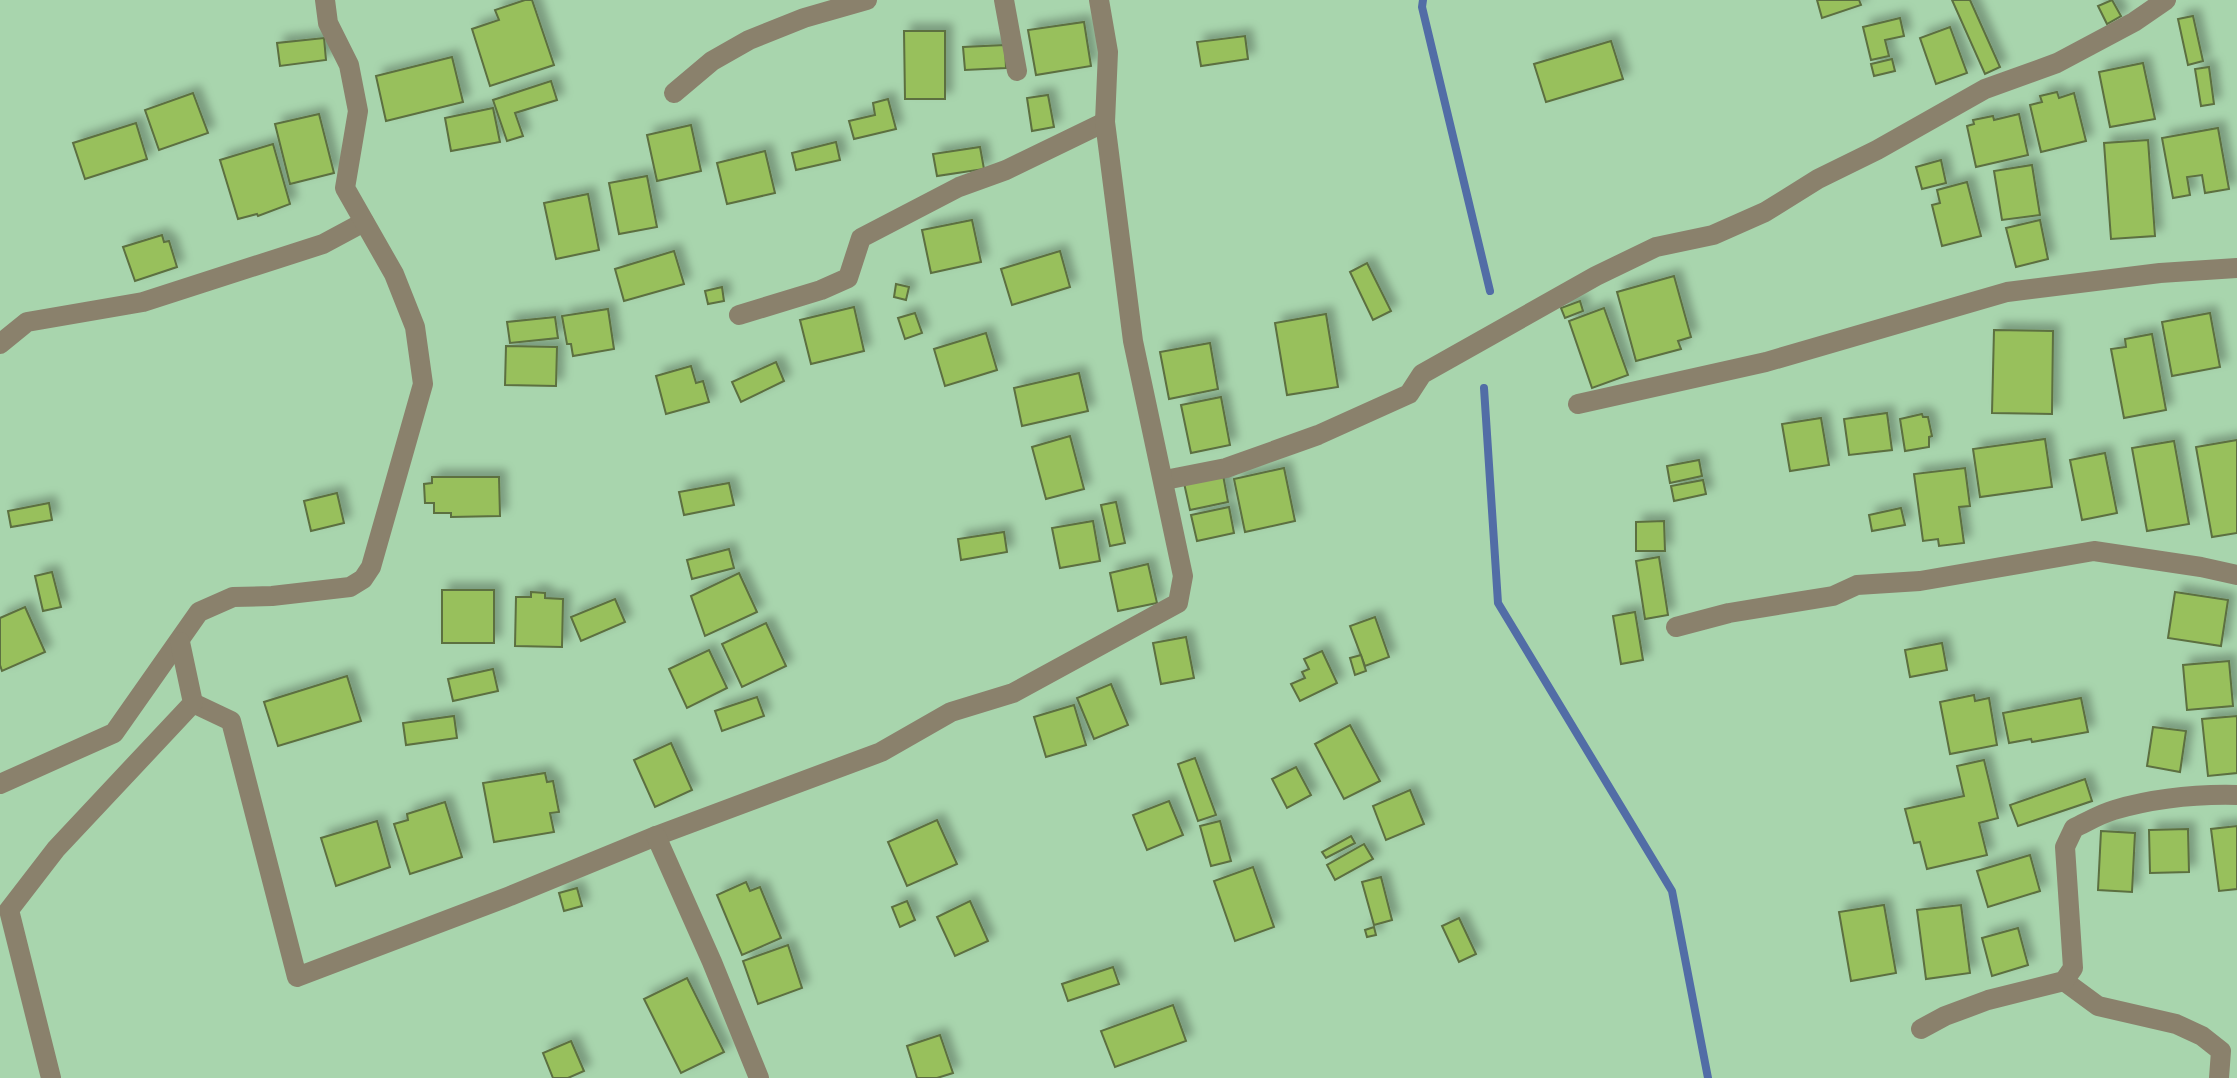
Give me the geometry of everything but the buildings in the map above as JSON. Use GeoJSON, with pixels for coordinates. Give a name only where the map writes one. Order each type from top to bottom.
{"type":"FeatureCollection","features":[{"type":"Feature","properties":{"kind":"street"},"geometry":{"type":"LineString","coordinates":[[0,784],[114,733],[199,612],[233,597],[350,587],[363,579],[371,567],[423,384],[415,327],[394,274],[345,188],[358,111],[349,65],[328,23],[325,0]]}},
{"type":"Feature","properties":{"kind":"street"},"geometry":{"type":"LineString","coordinates":[[674,93],[712,61],[749,40],[804,18],[867,0]]}},
{"type":"Feature","properties":{"kind":"street"},"geometry":{"type":"LineString","coordinates":[[1004,0],[1017,71]]}},
{"type":"Feature","properties":{"kind":"street"},"geometry":{"type":"LineString","coordinates":[[193,703],[231,721],[297,977],[510,896],[656,836],[881,752],[951,712],[1013,693],[1178,603],[1183,576],[1133,341],[1105,122],[1108,52],[1099,0]]}},
{"type":"Feature","properties":{"kind":"street"},"geometry":{"type":"LineString","coordinates":[[1165,480],[1226,468],[1318,435],[1409,394],[1422,374],[1596,276],[1656,247],[1713,235],[1765,212],[1818,179],[1877,150],[1985,89],[2057,63],[2134,22],[2166,0]]}},
{"type":"Feature","properties":{"kind":"street"},"geometry":{"type":"LineString","coordinates":[[739,315],[821,290],[848,278],[861,238],[897,216],[959,187],[1006,170],[1105,122]]}},
{"type":"Feature","properties":{"kind":"street"},"geometry":{"type":"LineString","coordinates":[[0,344],[27,322],[143,302],[323,244],[364,222]]}},
{"type":"Feature","properties":{"kind":"street"},"geometry":{"type":"LineString","coordinates":[[1578,404],[1766,362],[2007,292],[2160,273],[2237,268]]}},
{"type":"Feature","properties":{"kind":"street"},"geometry":{"type":"LineString","coordinates":[[1676,627],[1729,613],[1833,596],[1857,585],[1920,581],[2094,551],[2237,575]]}},
{"type":"Feature","properties":{"kind":"street"},"geometry":{"type":"LineString","coordinates":[[180,642],[193,703]]}},
{"type":"Feature","properties":{"kind":"street"},"geometry":{"type":"LineString","coordinates":[[51,1078],[9,910],[56,849],[193,703]]}},
{"type":"Feature","properties":{"kind":"street"},"geometry":{"type":"LineString","coordinates":[[1921,1029],[1988,1000],[2064,981],[2073,968],[2065,847],[2074,828],[2113,810],[2208,794],[2237,795]]}},
{"type":"Feature","properties":{"kind":"street"},"geometry":{"type":"LineString","coordinates":[[656,836],[759,1078]]}},
{"type":"Feature","properties":{"kind":"street"},"geometry":{"type":"LineString","coordinates":[[2064,981],[2098,1006],[2176,1024],[2202,1036],[2221,1051],[2219,1078]]}},
{"type":"Feature","properties":{"kind":"waterway"},"geometry":{"type":"LineString","coordinates":[[1423,0],[1422,7],[1490,291]]}},
{"type":"Feature","properties":{"kind":"waterway"},"geometry":{"type":"LineString","coordinates":[[1484,388],[1498,603],[1672,891],[1708,1078]]}}]}
